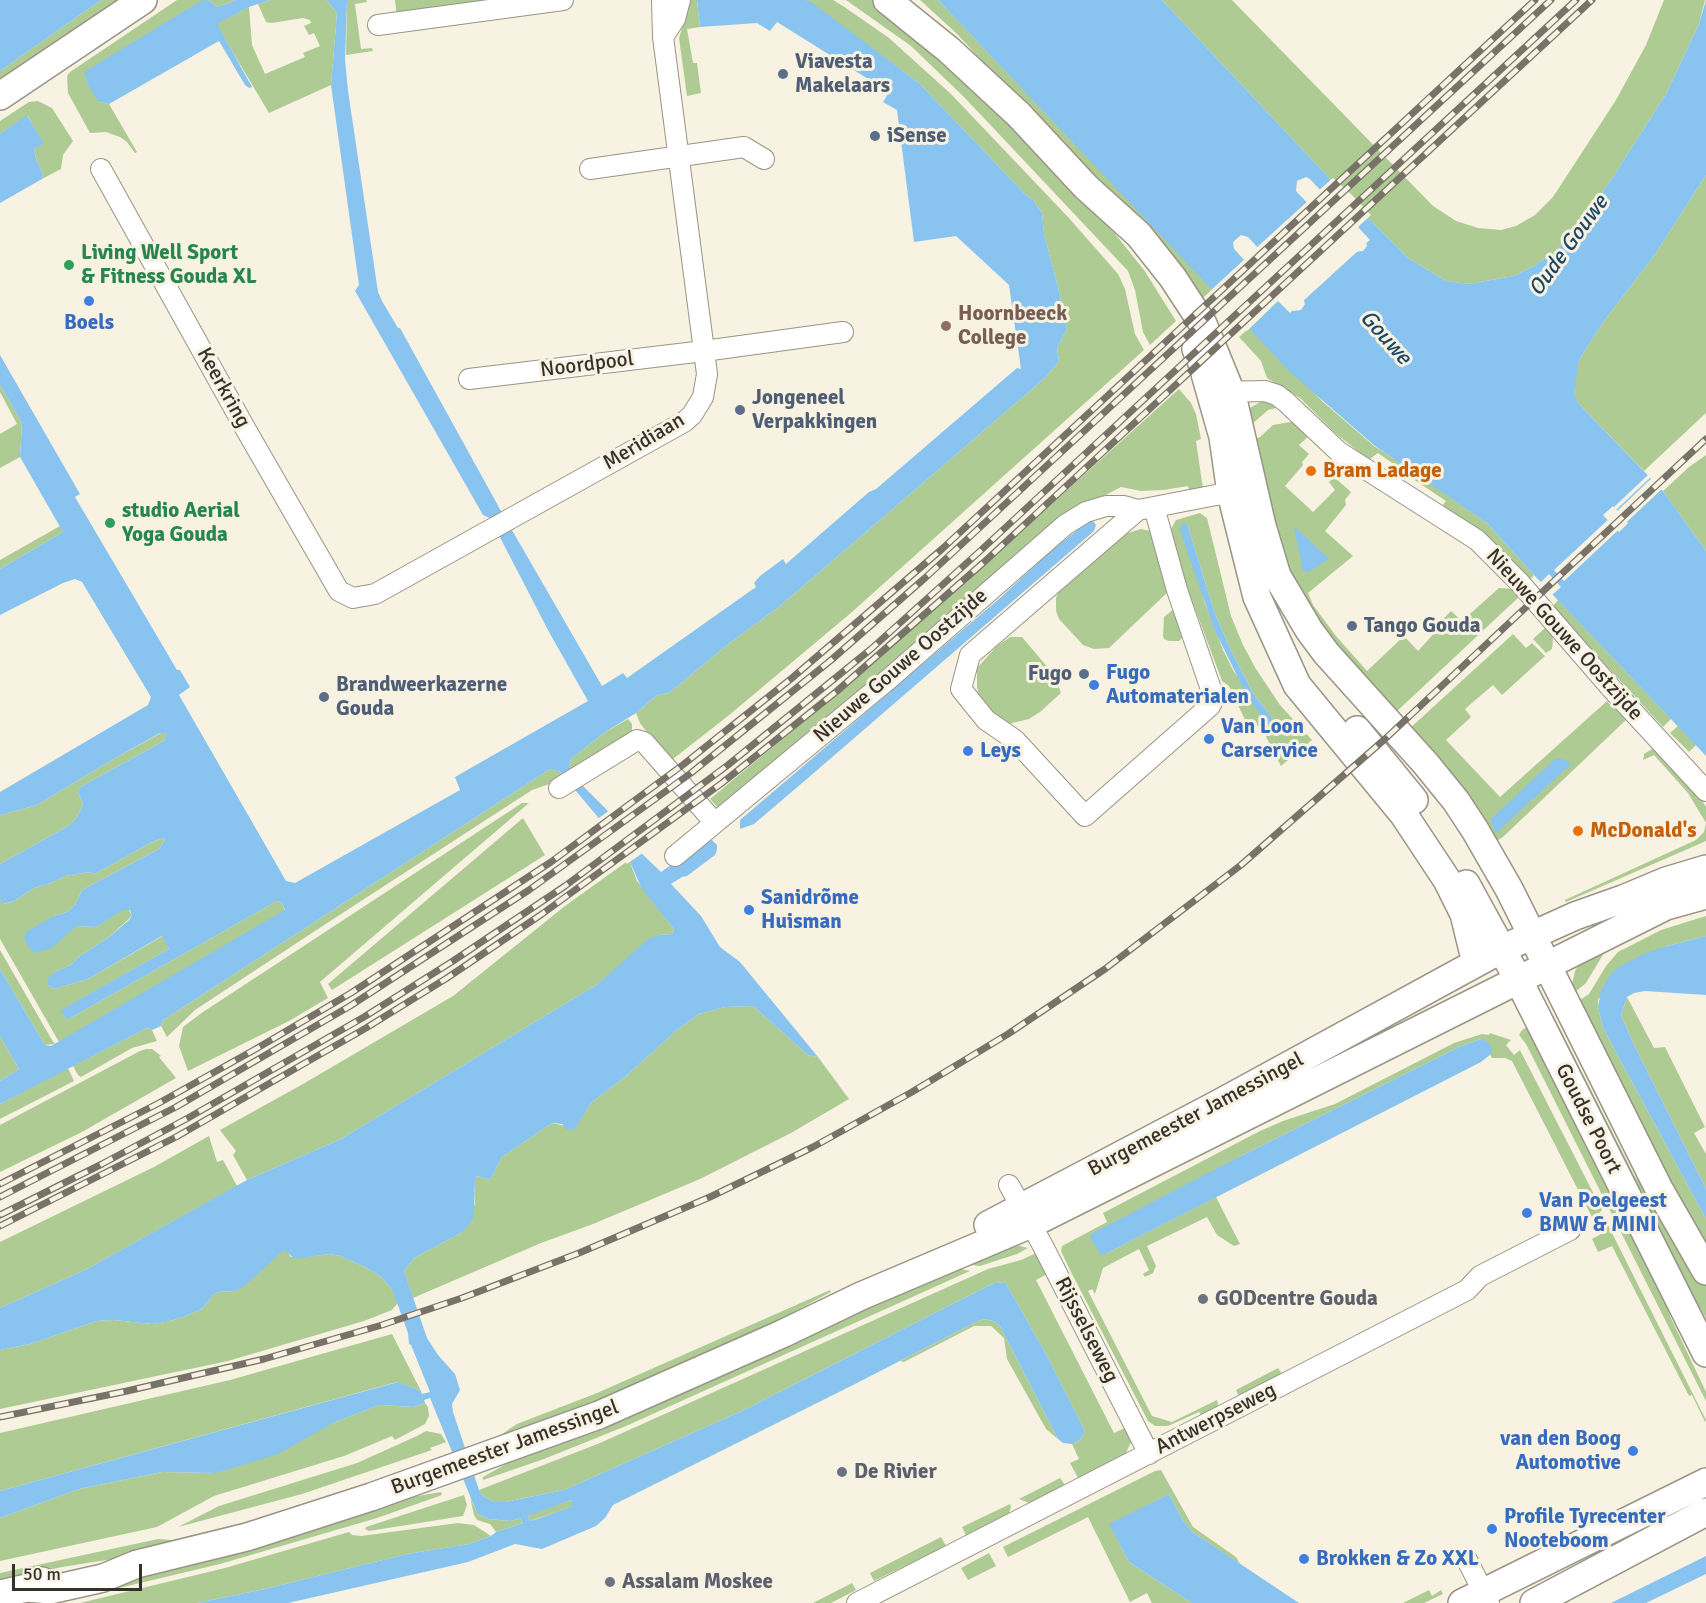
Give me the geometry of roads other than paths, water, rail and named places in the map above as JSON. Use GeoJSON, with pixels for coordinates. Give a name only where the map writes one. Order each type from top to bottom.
{"type":"FeatureCollection","features":[{"type":"Feature","properties":{"kind":"main road"},"geometry":{"type":"LineString","coordinates":[[0,96],[143,0]]}},
{"type":"Feature","properties":{"kind":"main road"},"geometry":{"type":"LineString","coordinates":[[887,0],[948,50],[1019,115],[1086,187],[1167,295],[1221,392],[1223,437],[1243,491],[1262,526],[1277,576],[1309,630],[1456,801],[1509,889],[1548,964]]}},
{"type":"Feature","properties":{"kind":"main road"},"geometry":{"type":"LineString","coordinates":[[911,0],[985,71],[1019,115]]}},
{"type":"Feature","properties":{"kind":"main road"},"geometry":{"type":"LineString","coordinates":[[1243,491],[1257,597],[1297,685],[1404,815],[1447,880],[1464,914],[1476,963]]}},
{"type":"Feature","properties":{"kind":"main road"},"geometry":{"type":"LineString","coordinates":[[1279,645],[1308,674],[1383,760],[1425,815],[1444,843],[1502,949]]}},
{"type":"Feature","properties":{"kind":"main road"},"geometry":{"type":"LineString","coordinates":[[1532,935],[1700,866]]}},
{"type":"Feature","properties":{"kind":"main road"},"geometry":{"type":"LineString","coordinates":[[1518,979],[1666,906],[1706,895]]}},
{"type":"Feature","properties":{"kind":"main road","name":"Burgemeester Jamessingel"},"geometry":{"type":"LineString","coordinates":[[0,1594],[27,1588],[58,1574],[137,1564],[247,1537],[371,1497],[599,1415],[861,1296],[1021,1206],[1218,1104],[1502,949],[1532,935]]}},
{"type":"Feature","properties":{"kind":"main road","name":"Goudse Poort"},"geometry":{"type":"LineString","coordinates":[[1502,949],[1706,1353]]}},
{"type":"Feature","properties":{"kind":"main road","name":"Goudse Poort"},"geometry":{"type":"LineString","coordinates":[[1548,964],[1659,1188],[1706,1271]]}},
{"type":"Feature","properties":{"kind":"main road","name":"Burgemeester Jamessingel"},"geometry":{"type":"LineString","coordinates":[[1021,1206],[1170,1153],[1283,1099],[1518,979]]}},
{"type":"Feature","properties":{"kind":"main road"},"geometry":{"type":"LineString","coordinates":[[1479,1599],[1706,1482]]}},
{"type":"Feature","properties":{"kind":"main road"},"geometry":{"type":"LineString","coordinates":[[1533,1603],[1706,1512]]}},
{"type":"Feature","properties":{"kind":"street"},"geometry":{"type":"LineString","coordinates":[[378,24],[563,0]]}},
{"type":"Feature","properties":{"kind":"street","name":"Meridiaan"},"geometry":{"type":"LineString","coordinates":[[654,0],[656,24],[663,37]]}},
{"type":"Feature","properties":{"kind":"street","name":"Meridiaan"},"geometry":{"type":"LineString","coordinates":[[353,598],[375,594],[684,422],[692,415],[703,396],[707,374],[663,37],[662,0]]}},
{"type":"Feature","properties":{"kind":"street"},"geometry":{"type":"LineString","coordinates":[[663,37],[675,19],[680,0]]}},
{"type":"Feature","properties":{"kind":"street"},"geometry":{"type":"LineString","coordinates":[[590,169],[744,147],[764,159]]}},
{"type":"Feature","properties":{"kind":"street","name":"Keerkring"},"geometry":{"type":"LineString","coordinates":[[101,170],[339,591],[353,598]]}},
{"type":"Feature","properties":{"kind":"street","name":"Noordpool"},"geometry":{"type":"LineString","coordinates":[[470,379],[843,332]]}},
{"type":"Feature","properties":{"kind":"street","name":"Nieuwe Gouwe Oostzijde"},"geometry":{"type":"LineString","coordinates":[[1221,392],[1265,391],[1276,395],[1339,452],[1477,540],[1520,583],[1705,792]]}},
{"type":"Feature","properties":{"kind":"street","name":"Nieuwe Gouwe Oostzijde"},"geometry":{"type":"LineString","coordinates":[[675,856],[890,678],[1065,525],[1086,512],[1106,506],[1146,508],[1243,491]]}},
{"type":"Feature","properties":{"kind":"street","name":"Nieuwe Gouwe Oostzijde"},"geometry":{"type":"LineString","coordinates":[[1146,508],[1214,698],[1210,706],[1085,816],[1015,740],[986,720],[961,688],[970,655],[1146,508]]}},
{"type":"Feature","properties":{"kind":"street"},"geometry":{"type":"LineString","coordinates":[[568,782],[638,740],[644,742],[715,823]]}},
{"type":"Feature","properties":{"kind":"street","name":"Rijsselseweg"},"geometry":{"type":"LineString","coordinates":[[1021,1206],[1149,1454]]}},
{"type":"Feature","properties":{"kind":"street","name":"Antwerpseweg"},"geometry":{"type":"LineString","coordinates":[[857,1603],[1467,1290],[1480,1276],[1570,1230]]}},
{"type":"Feature","properties":{"kind":"street"},"geometry":{"type":"LineString","coordinates":[[1467,1560],[1479,1599]]}},
{"type":"Feature","properties":{"kind":"water"},"geometry":{"type":"Polygon","coordinates":[[[0,0],[101,0],[0,71],[0,0]]]}},
{"type":"Feature","properties":{"kind":"water"},"geometry":{"type":"Polygon","coordinates":[[[208,0],[218,7],[236,0],[270,0],[249,7],[217,24],[252,87],[245,85],[219,41],[109,104],[99,102],[90,89],[84,72],[201,1],[208,0]]]}},
{"type":"Feature","properties":{"kind":"water"},"geometry":{"type":"Polygon","coordinates":[[[327,0],[347,0],[345,59],[348,91],[378,292],[602,686],[623,673],[627,678],[756,587],[754,583],[760,576],[783,559],[786,564],[1017,368],[1021,369],[1009,285],[956,236],[914,242],[897,110],[883,102],[889,92],[777,22],[770,31],[757,23],[700,27],[697,0],[806,0],[919,83],[1034,201],[1042,213],[1044,234],[1067,329],[1057,348],[1059,361],[1046,377],[780,606],[727,645],[669,693],[657,695],[636,713],[604,733],[571,759],[569,766],[583,786],[606,809],[639,851],[661,872],[705,841],[712,840],[717,845],[715,855],[687,876],[671,884],[701,916],[720,947],[740,962],[818,1057],[808,1055],[753,1006],[725,1007],[699,1014],[591,1103],[575,1129],[567,1130],[562,1124],[552,1123],[502,1157],[490,1180],[478,1176],[475,1178],[474,1216],[469,1225],[461,1233],[414,1258],[404,1271],[427,1338],[455,1374],[460,1390],[452,1404],[453,1412],[479,1490],[483,1496],[494,1502],[505,1502],[564,1490],[742,1411],[994,1283],[1005,1282],[1045,1352],[1085,1431],[1080,1440],[1072,1444],[1063,1443],[1058,1439],[1000,1326],[984,1319],[613,1505],[605,1518],[596,1526],[542,1549],[515,1544],[468,1562],[288,1603],[197,1603],[265,1589],[407,1554],[469,1544],[523,1523],[520,1518],[511,1521],[488,1519],[477,1513],[430,1398],[424,1400],[425,1403],[414,1407],[379,1405],[333,1423],[278,1454],[216,1473],[162,1472],[79,1489],[0,1518],[0,1491],[398,1382],[421,1391],[422,1394],[430,1392],[409,1344],[408,1333],[392,1289],[380,1276],[340,1256],[329,1254],[295,1259],[284,1250],[243,1287],[234,1291],[218,1292],[202,1309],[183,1317],[152,1324],[113,1320],[97,1321],[30,1344],[0,1350],[0,1308],[87,1269],[247,1180],[341,1139],[598,984],[647,940],[658,935],[672,934],[674,929],[642,889],[629,860],[597,816],[560,772],[550,769],[162,1021],[161,1026],[152,1030],[147,1028],[0,1104],[0,1081],[19,1069],[0,1036],[0,969],[45,1045],[51,1046],[285,910],[281,902],[277,901],[67,1020],[61,1010],[169,949],[162,936],[88,979],[54,989],[48,985],[48,978],[109,937],[129,920],[132,916],[130,910],[123,910],[96,927],[76,926],[52,948],[34,953],[26,944],[24,936],[27,931],[54,916],[67,912],[75,905],[82,890],[159,849],[165,840],[163,838],[150,843],[95,874],[89,872],[65,876],[34,888],[14,901],[3,904],[0,899],[0,864],[70,825],[83,805],[78,791],[80,787],[164,741],[168,733],[160,733],[37,805],[0,815],[0,792],[148,705],[151,697],[82,582],[75,579],[63,583],[0,615],[0,569],[63,532],[20,457],[22,423],[0,385],[0,355],[80,494],[75,497],[177,670],[180,670],[190,687],[179,695],[286,881],[295,883],[460,790],[455,777],[588,701],[549,632],[490,518],[483,515],[355,291],[359,285],[331,85],[337,13],[327,0]],[[571,1500],[528,1516],[530,1521],[573,1506],[571,1500]]]}},
{"type":"Feature","properties":{"kind":"water"},"geometry":{"type":"Polygon","coordinates":[[[938,0],[1162,0],[1331,180],[1408,258],[1446,281],[1469,284],[1514,276],[1534,266],[1554,253],[1582,220],[1611,180],[1666,94],[1699,24],[1706,0],[1706,175],[1656,253],[1604,321],[1579,360],[1574,394],[1578,403],[1663,491],[1706,551],[1706,756],[1487,523],[1375,446],[1291,373],[938,0]],[[1306,177],[1297,181],[1296,191],[1354,252],[1363,251],[1367,246],[1365,238],[1306,177]],[[1241,235],[1233,242],[1234,249],[1290,309],[1301,310],[1305,304],[1303,297],[1248,237],[1241,235]],[[1613,506],[1603,515],[1619,532],[1628,523],[1613,506]]]}},
{"type":"Feature","properties":{"kind":"water"},"geometry":{"type":"Polygon","coordinates":[[[27,115],[44,144],[34,149],[43,174],[42,179],[0,203],[0,134],[27,115]]]}},
{"type":"Feature","properties":{"kind":"water"},"geometry":{"type":"Polygon","coordinates":[[[1093,521],[1096,525],[1094,531],[754,824],[740,829],[740,820],[1000,598],[1052,550],[1085,524],[1093,521]]]}},
{"type":"Feature","properties":{"kind":"water"},"geometry":{"type":"Polygon","coordinates":[[[1187,523],[1214,611],[1253,693],[1272,718],[1269,723],[1247,696],[1214,629],[1180,530],[1181,525],[1187,523]]]}},
{"type":"Feature","properties":{"kind":"water"},"geometry":{"type":"Polygon","coordinates":[[[1294,528],[1329,559],[1308,572],[1303,571],[1294,528]]]}},
{"type":"Feature","properties":{"kind":"water"},"geometry":{"type":"Polygon","coordinates":[[[1556,758],[1566,760],[1571,764],[1496,833],[1490,820],[1556,758]]]}},
{"type":"Feature","properties":{"kind":"water"},"geometry":{"type":"Polygon","coordinates":[[[1706,936],[1706,995],[1645,991],[1634,993],[1627,997],[1621,1015],[1706,1189],[1706,1219],[1603,1028],[1598,1007],[1601,991],[1610,975],[1619,967],[1641,955],[1706,936]]]}},
{"type":"Feature","properties":{"kind":"water"},"geometry":{"type":"Polygon","coordinates":[[[1481,1039],[1488,1042],[1492,1049],[1491,1054],[1481,1062],[1105,1254],[1101,1255],[1090,1237],[1091,1234],[1241,1156],[1461,1046],[1481,1039]]]}},
{"type":"Feature","properties":{"kind":"water"},"geometry":{"type":"Polygon","coordinates":[[[1169,1494],[1191,1531],[1299,1603],[1192,1603],[1129,1562],[1109,1524],[1169,1494]]]}},
{"type":"Feature","properties":{"kind":"water"},"geometry":{"type":"Polygon","coordinates":[[[1706,1556],[1706,1574],[1646,1603],[1611,1603],[1706,1556]]]}},
{"type":"Feature","properties":{"kind":"railway"},"geometry":{"type":"LineString","coordinates":[[0,1184],[159,1103],[351,993],[551,862],[684,764],[792,678],[942,549],[1535,0]]}},
{"type":"Feature","properties":{"kind":"railway"},"geometry":{"type":"LineString","coordinates":[[0,1197],[176,1107],[350,1006],[529,890],[691,773],[830,661],[925,578],[1551,0]]}},
{"type":"Feature","properties":{"kind":"railway"},"geometry":{"type":"LineString","coordinates":[[0,1215],[188,1118],[364,1017],[565,886],[728,765],[871,649],[979,552],[1576,0]]}},
{"type":"Feature","properties":{"kind":"railway"},"geometry":{"type":"LineString","coordinates":[[0,1226],[176,1137],[366,1028],[447,978],[542,914],[722,783],[837,691],[983,563],[1592,0]]}},
{"type":"Feature","properties":{"kind":"railway"},"geometry":{"type":"LineString","coordinates":[[0,1417],[127,1391],[264,1359],[382,1325],[462,1298],[579,1253],[710,1197],[813,1147],[912,1092],[1008,1034],[1105,969],[1241,865],[1385,739],[1706,439]]}},
{"type":"Feature","properties":{"kind":"place","name":"Viavesta Makelaars"},"geometry":{"type":"Point","coordinates":[783,74]}},
{"type":"Feature","properties":{"kind":"place","name":"iSense"},"geometry":{"type":"Point","coordinates":[875,136]}},
{"type":"Feature","properties":{"kind":"place","name":"Living Well Sport & Fitness Gouda XL"},"geometry":{"type":"Point","coordinates":[69,265]}},
{"type":"Feature","properties":{"kind":"place","name":"Boels"},"geometry":{"type":"Point","coordinates":[89,301]}},
{"type":"Feature","properties":{"kind":"place","name":"Hoornbeeck College"},"geometry":{"type":"Point","coordinates":[946,326]}},
{"type":"Feature","properties":{"kind":"place","name":"Jongeneel Verpakkingen"},"geometry":{"type":"Point","coordinates":[740,410]}},
{"type":"Feature","properties":{"kind":"place","name":"Bram Ladage"},"geometry":{"type":"Point","coordinates":[1311,471]}},
{"type":"Feature","properties":{"kind":"place","name":"studio Aerial Yoga Gouda"},"geometry":{"type":"Point","coordinates":[110,523]}},
{"type":"Feature","properties":{"kind":"place","name":"Tango Gouda"},"geometry":{"type":"Point","coordinates":[1352,626]}},
{"type":"Feature","properties":{"kind":"place","name":"Fugo"},"geometry":{"type":"Point","coordinates":[1084,674]}},
{"type":"Feature","properties":{"kind":"place","name":"Fugo Automaterialen"},"geometry":{"type":"Point","coordinates":[1094,685]}},
{"type":"Feature","properties":{"kind":"place","name":"Brandweerkazerne Gouda"},"geometry":{"type":"Point","coordinates":[324,697]}},
{"type":"Feature","properties":{"kind":"place","name":"Van Loon Carservice"},"geometry":{"type":"Point","coordinates":[1209,739]}},
{"type":"Feature","properties":{"kind":"place","name":"Leys"},"geometry":{"type":"Point","coordinates":[968,751]}},
{"type":"Feature","properties":{"kind":"place","name":"McDonald's"},"geometry":{"type":"Point","coordinates":[1578,831]}},
{"type":"Feature","properties":{"kind":"place","name":"Sanidrõme Huisman"},"geometry":{"type":"Point","coordinates":[749,910]}},
{"type":"Feature","properties":{"kind":"place","name":"Van Poelgeest BMW & MINI"},"geometry":{"type":"Point","coordinates":[1527,1213]}},
{"type":"Feature","properties":{"kind":"place","name":"GODcentre Gouda"},"geometry":{"type":"Point","coordinates":[1203,1299]}},
{"type":"Feature","properties":{"kind":"place","name":"van den Boog Automotive"},"geometry":{"type":"Point","coordinates":[1633,1451]}},
{"type":"Feature","properties":{"kind":"place","name":"De Rivier"},"geometry":{"type":"Point","coordinates":[842,1472]}},
{"type":"Feature","properties":{"kind":"place","name":"Profile Tyrecenter Nooteboom"},"geometry":{"type":"Point","coordinates":[1492,1529]}},
{"type":"Feature","properties":{"kind":"place","name":"Brokken & Zo XXL"},"geometry":{"type":"Point","coordinates":[1304,1559]}},
{"type":"Feature","properties":{"kind":"place","name":"Assalam Moskee"},"geometry":{"type":"Point","coordinates":[610,1582]}},
{"type":"Feature","properties":{"kind":"water label","name":"Oude Gouwe"},"geometry":{"type":"Point","coordinates":[1569,246]}},
{"type":"Feature","properties":{"kind":"water label","name":"Gouwe"},"geometry":{"type":"Point","coordinates":[1385,338]}}]}
